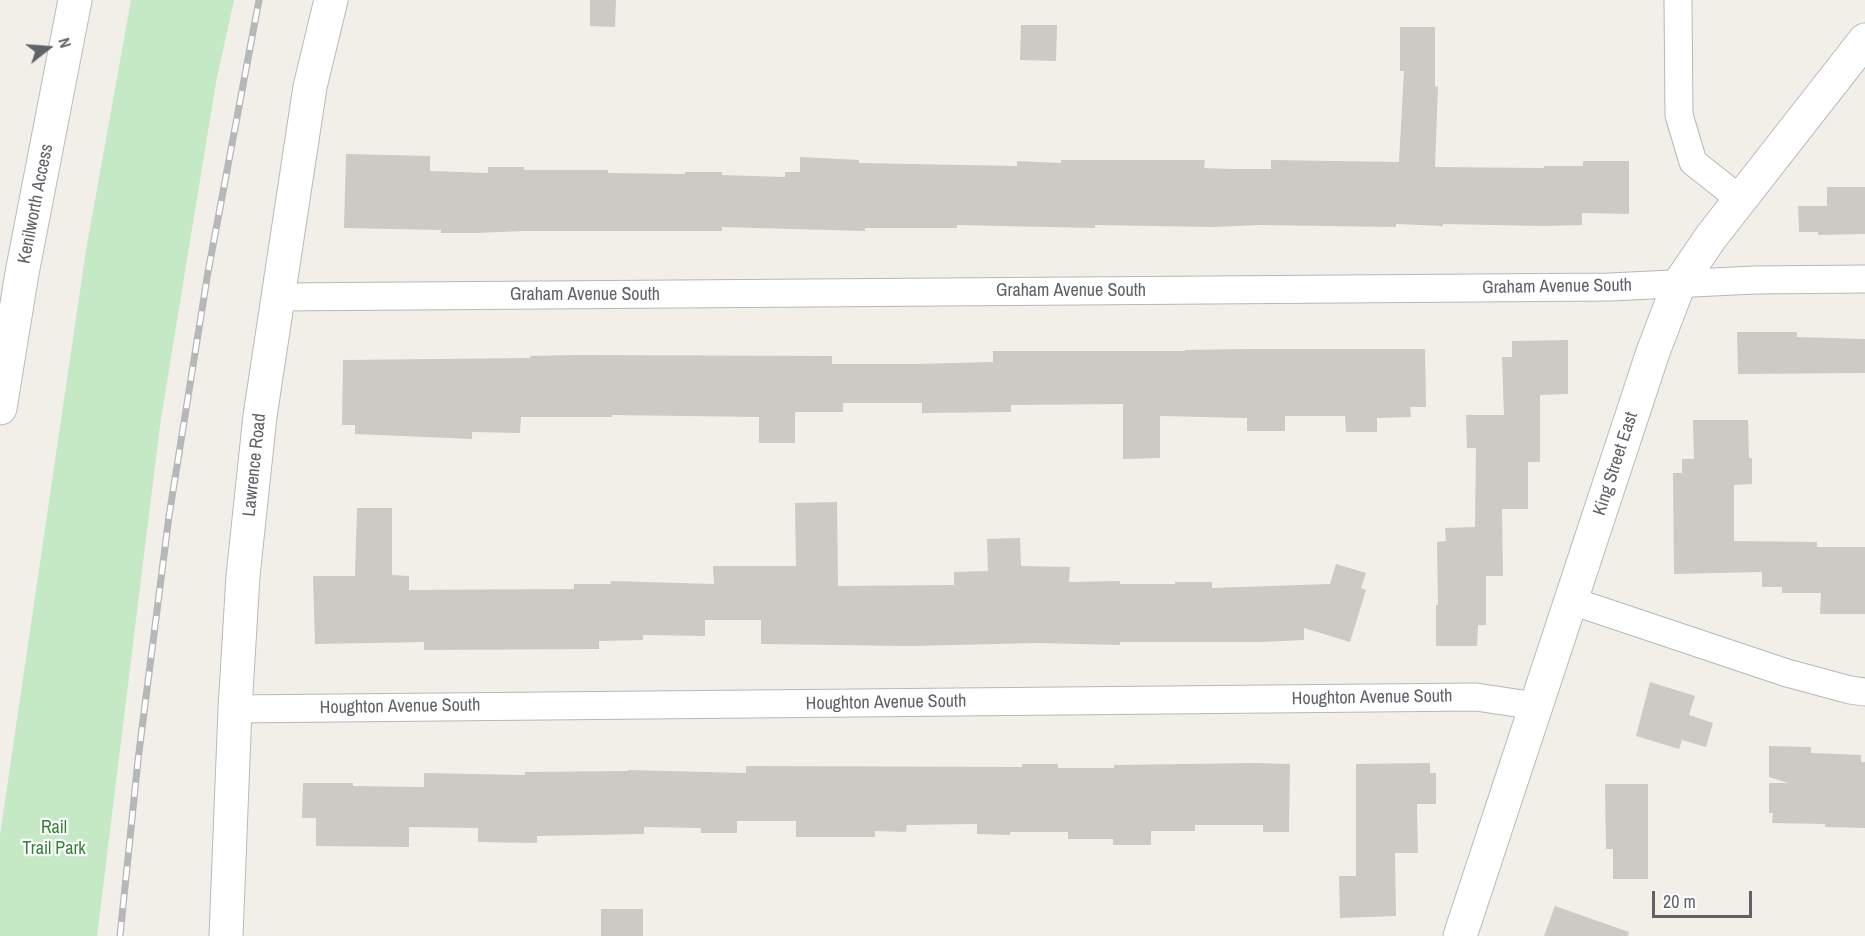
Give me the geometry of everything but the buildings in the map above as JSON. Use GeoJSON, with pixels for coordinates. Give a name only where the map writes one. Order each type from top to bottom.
{"type":"FeatureCollection","features":[{"type":"Feature","properties":{"kind":"main road","name":"Kenilworth Access"},"geometry":{"type":"LineString","coordinates":[[0,408],[22,273],[75,0]]}},
{"type":"Feature","properties":{"kind":"main road","name":"Lawrence Road"},"geometry":{"type":"LineString","coordinates":[[226,936],[235,709],[246,541],[260,416],[310,87],[331,0]]}},
{"type":"Feature","properties":{"kind":"main road","name":"King Street East"},"geometry":{"type":"LineString","coordinates":[[1460,936],[1653,352],[1679,284],[1711,237],[1865,40]]}},
{"type":"Feature","properties":{"kind":"street"},"geometry":{"type":"LineString","coordinates":[[1678,0],[1678,115],[1693,162],[1741,200]]}},
{"type":"Feature","properties":{"kind":"street","name":"Graham Avenue South"},"geometry":{"type":"LineString","coordinates":[[277,297],[1586,288],[1755,280],[1865,279]]}},
{"type":"Feature","properties":{"kind":"street"},"geometry":{"type":"LineString","coordinates":[[1572,601],[1786,673],[1865,692]]}},
{"type":"Feature","properties":{"kind":"street","name":"Houghton Avenue South"},"geometry":{"type":"LineString","coordinates":[[235,709],[1464,697],[1536,706]]}},
{"type":"Feature","properties":{"kind":"green space","name":"Rail Trail Park"},"geometry":{"type":"Polygon","coordinates":[[[131,0],[234,0],[216,82],[160,425],[97,936],[0,936],[0,835],[86,250],[131,0]]]}},
{"type":"Feature","properties":{"kind":"railway"},"geometry":{"type":"LineString","coordinates":[[120,936],[138,760],[169,516],[208,272],[259,0]]}}]}
